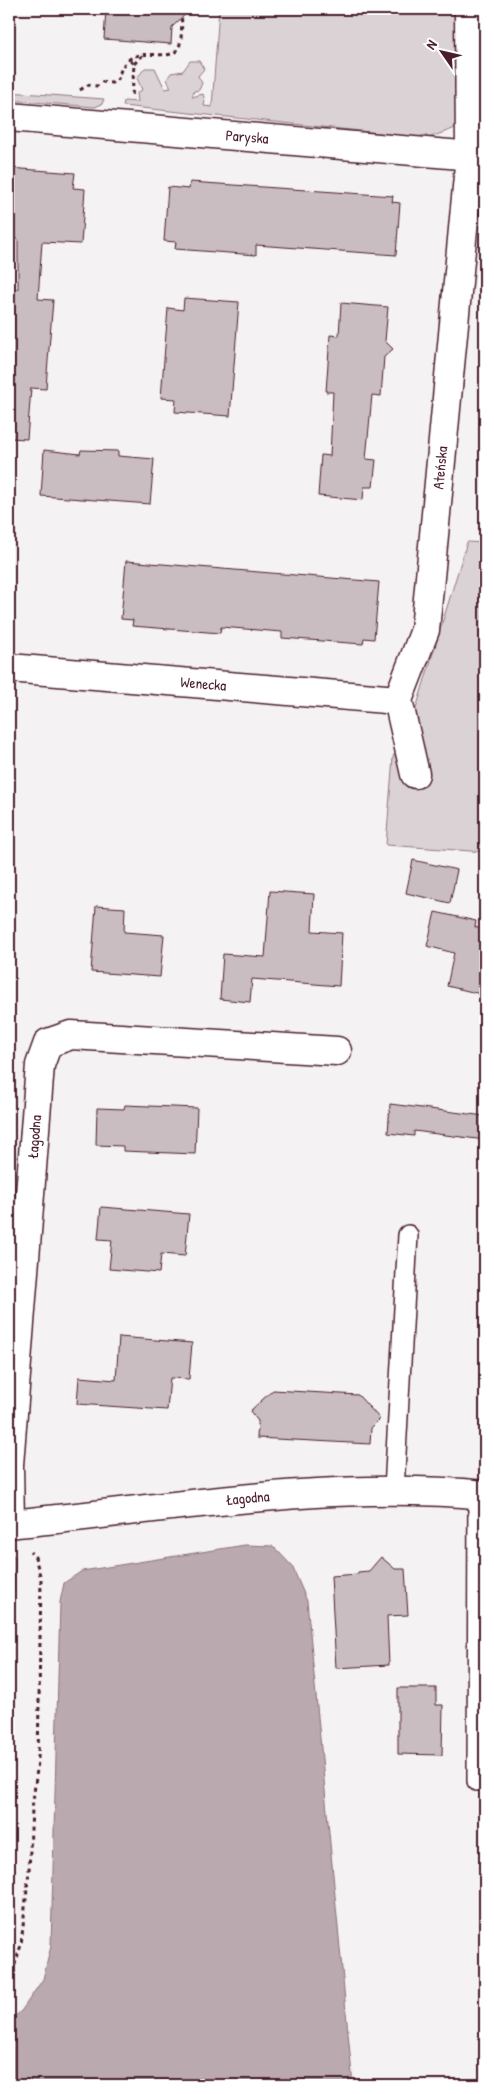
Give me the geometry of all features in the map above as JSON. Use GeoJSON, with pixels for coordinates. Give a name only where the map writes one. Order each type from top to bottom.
{"type":"FeatureCollection","features":[{"type":"Feature","properties":{"kind":"street","name":"Ateńska"},"geometry":{"type":"LineString","coordinates":[[398,700],[424,630],[478,156],[469,9]]}},
{"type":"Feature","properties":{"kind":"street","name":"Paryska"},"geometry":{"type":"LineString","coordinates":[[9,117],[478,156]]}},
{"type":"Feature","properties":{"kind":"street","name":"Wenecka"},"geometry":{"type":"LineString","coordinates":[[9,668],[398,700]]}},
{"type":"Feature","properties":{"kind":"street"},"geometry":{"type":"LineString","coordinates":[[398,700],[415,774]]}},
{"type":"Feature","properties":{"kind":"street","name":"Łagodna"},"geometry":{"type":"LineString","coordinates":[[337,1051],[71,1035],[48,1043],[40,1065],[10,1456],[10,1524],[304,1492],[394,1490],[482,1495]]}},
{"type":"Feature","properties":{"kind":"lane"},"geometry":{"type":"LineString","coordinates":[[394,1490],[408,1235]]}},
{"type":"Feature","properties":{"kind":"lane"},"geometry":{"type":"LineString","coordinates":[[478,1781],[482,1495]]}},
{"type":"Feature","properties":{"kind":"path"},"geometry":{"type":"LineString","coordinates":[[80,90],[88,85],[96,86],[102,82],[112,83],[118,80],[123,66],[135,56],[144,54],[168,56],[174,54],[180,40],[182,9]]}},
{"type":"Feature","properties":{"kind":"path"},"geometry":{"type":"LineString","coordinates":[[132,100],[134,64],[144,54]]}},
{"type":"Feature","properties":{"kind":"path"},"geometry":{"type":"LineString","coordinates":[[130,61],[134,64]]}},
{"type":"Feature","properties":{"kind":"path"},"geometry":{"type":"LineString","coordinates":[[9,1980],[12,1977],[21,1946],[29,1871],[32,1809],[38,1761],[41,1578],[35,1558],[26,1548]]}},
{"type":"Feature","properties":{"kind":"shaded area"},"geometry":{"type":"Polygon","coordinates":[[[219,9],[464,9],[469,112],[453,129],[428,138],[426,135],[417,137],[123,106],[124,101],[138,102],[137,93],[142,90],[137,78],[145,68],[155,68],[165,89],[171,88],[167,79],[171,73],[183,71],[190,61],[199,61],[204,69],[198,76],[202,83],[199,90],[194,91],[192,97],[203,94],[204,106],[212,107],[219,9]]]}},
{"type":"Feature","properties":{"kind":"shaded area"},"geometry":{"type":"Polygon","coordinates":[[[9,92],[104,99],[102,104],[95,107],[9,100],[9,92]]]}},
{"type":"Feature","properties":{"kind":"shaded area"},"geometry":{"type":"Polygon","coordinates":[[[467,542],[485,543],[485,852],[386,845],[393,757],[415,712],[467,542]]]}},
{"type":"Feature","properties":{"kind":"shaded area"},"geometry":{"type":"Polygon","coordinates":[[[245,1545],[273,1546],[292,1566],[307,1601],[353,2085],[9,2085],[9,2022],[22,2010],[43,1979],[51,1946],[60,1602],[64,1583],[82,1571],[245,1545]]]}},
{"type":"Feature","properties":{"kind":"shaded area"},"geometry":{"type":"Polygon","coordinates":[[[9,1556],[15,1556],[9,1761],[9,1556]]]}},
{"type":"Feature","properties":{"kind":"building"},"geometry":{"type":"Polygon","coordinates":[[[106,9],[191,9],[172,27],[171,44],[104,39],[106,9]]]}},
{"type":"Feature","properties":{"kind":"building"},"geometry":{"type":"Polygon","coordinates":[[[9,168],[75,173],[73,188],[85,189],[81,244],[42,242],[38,299],[53,300],[46,389],[31,388],[27,439],[9,438],[9,289],[18,289],[18,239],[9,239],[9,168]]]}},
{"type":"Feature","properties":{"kind":"building"},"geometry":{"type":"Polygon","coordinates":[[[190,182],[393,196],[392,202],[400,203],[396,255],[256,245],[256,255],[175,249],[176,242],[164,241],[168,187],[189,189],[190,182]]]}},
{"type":"Feature","properties":{"kind":"building"},"geometry":{"type":"Polygon","coordinates":[[[184,298],[239,302],[230,416],[175,412],[176,399],[161,398],[168,308],[183,310],[184,298]]]}},
{"type":"Feature","properties":{"kind":"building"},"geometry":{"type":"Polygon","coordinates":[[[341,303],[388,307],[385,341],[393,349],[384,357],[381,396],[372,395],[366,459],[376,460],[373,487],[364,487],[363,500],[318,496],[321,455],[330,456],[333,392],[326,392],[330,335],[339,336],[341,303]]]}},
{"type":"Feature","properties":{"kind":"building"},"geometry":{"type":"Polygon","coordinates":[[[44,450],[80,454],[81,450],[118,451],[118,456],[154,459],[150,504],[41,496],[44,450]]]}},
{"type":"Feature","properties":{"kind":"building"},"geometry":{"type":"Polygon","coordinates":[[[126,561],[379,582],[374,639],[364,638],[363,644],[282,638],[282,632],[221,627],[220,633],[132,626],[133,620],[121,619],[126,561]]]}},
{"type":"Feature","properties":{"kind":"building"},"geometry":{"type":"Polygon","coordinates":[[[413,860],[457,870],[450,903],[406,893],[413,860]]]}},
{"type":"Feature","properties":{"kind":"building"},"geometry":{"type":"Polygon","coordinates":[[[270,891],[314,894],[312,931],[342,933],[339,986],[252,979],[250,1002],[220,999],[223,954],[265,957],[270,891]]]}},
{"type":"Feature","properties":{"kind":"building"},"geometry":{"type":"Polygon","coordinates":[[[96,906],[125,908],[124,932],[164,935],[160,977],[91,972],[96,906]]]}},
{"type":"Feature","properties":{"kind":"building"},"geometry":{"type":"Polygon","coordinates":[[[435,912],[476,921],[475,927],[485,930],[485,995],[447,986],[454,953],[427,946],[435,912]]]}},
{"type":"Feature","properties":{"kind":"building"},"geometry":{"type":"Polygon","coordinates":[[[390,1104],[485,1116],[485,1140],[414,1131],[414,1136],[388,1133],[390,1104]]]}},
{"type":"Feature","properties":{"kind":"building"},"geometry":{"type":"Polygon","coordinates":[[[125,1105],[197,1108],[195,1154],[123,1151],[123,1146],[96,1145],[97,1108],[124,1109],[125,1105]]]}},
{"type":"Feature","properties":{"kind":"building"},"geometry":{"type":"Polygon","coordinates":[[[101,1207],[189,1214],[185,1256],[161,1254],[159,1273],[109,1269],[112,1240],[98,1239],[101,1207]]]}},
{"type":"Feature","properties":{"kind":"building"},"geometry":{"type":"Polygon","coordinates":[[[119,1337],[192,1343],[189,1379],[170,1378],[167,1410],[77,1404],[79,1377],[116,1380],[119,1337]]]}},
{"type":"Feature","properties":{"kind":"building"},"geometry":{"type":"Polygon","coordinates":[[[273,1390],[358,1395],[380,1419],[371,1428],[370,1444],[257,1438],[258,1421],[250,1411],[273,1390]]]}},
{"type":"Feature","properties":{"kind":"building"},"geometry":{"type":"Polygon","coordinates":[[[381,1557],[395,1569],[405,1569],[408,1615],[387,1616],[389,1665],[336,1668],[331,1576],[358,1574],[358,1572],[369,1571],[381,1557]]]}},
{"type":"Feature","properties":{"kind":"building"},"geometry":{"type":"Polygon","coordinates":[[[398,1688],[436,1688],[436,1705],[443,1705],[442,1755],[398,1754],[398,1688]]]}}]}
